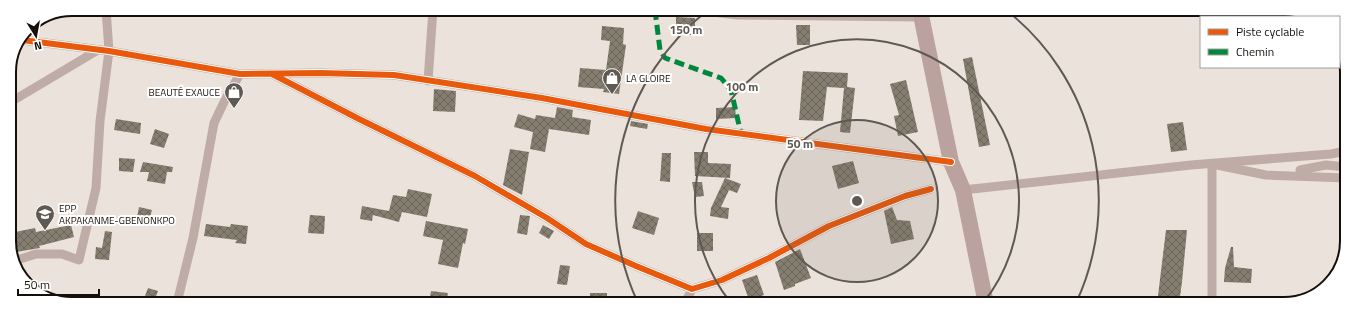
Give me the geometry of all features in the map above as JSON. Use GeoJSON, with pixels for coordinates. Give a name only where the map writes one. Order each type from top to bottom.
{"type":"FeatureCollection","features":[{"type":"Feature","properties":{"kind":"highway"},"geometry":{"type":"LineString","coordinates":[[920,16],[951,162],[963,190],[985,297]]}},
{"type":"Feature","properties":{"kind":"street"},"geometry":{"type":"LineString","coordinates":[[19,259],[36,254],[62,254],[79,260],[96,188],[100,121],[109,51],[106,16]]}},
{"type":"Feature","properties":{"kind":"street"},"geometry":{"type":"LineString","coordinates":[[428,80],[433,16]]}},
{"type":"Feature","properties":{"kind":"street"},"geometry":{"type":"LineString","coordinates":[[26,41],[109,51],[240,74],[320,73],[394,75],[542,98],[706,129],[951,162]]}},
{"type":"Feature","properties":{"kind":"street"},"geometry":{"type":"LineString","coordinates":[[16,98],[98,50]]}},
{"type":"Feature","properties":{"kind":"street"},"geometry":{"type":"LineString","coordinates":[[178,297],[193,238],[214,123],[240,74]]}},
{"type":"Feature","properties":{"kind":"street"},"geometry":{"type":"LineString","coordinates":[[272,74],[475,176],[546,218],[586,244],[692,289],[722,280],[769,258],[829,226],[905,196],[931,189]]}},
{"type":"Feature","properties":{"kind":"street"},"geometry":{"type":"LineString","coordinates":[[963,190],[1340,152]]}},
{"type":"Feature","properties":{"kind":"street"},"geometry":{"type":"LineString","coordinates":[[1212,164],[1266,175],[1340,178]]}},
{"type":"Feature","properties":{"kind":"street"},"geometry":{"type":"LineString","coordinates":[[1212,164],[1212,297]]}},
{"type":"Feature","properties":{"kind":"street"},"geometry":{"type":"LineString","coordinates":[[1300,170],[1326,165],[1340,166]]}},
{"type":"Feature","properties":{"kind":"street"},"geometry":{"type":"LineString","coordinates":[[688,297],[692,289]]}},
{"type":"Feature","properties":{"kind":"building"},"geometry":{"type":"Polygon","coordinates":[[[676,17],[695,18],[695,35],[676,35],[676,17]]]}},
{"type":"Feature","properties":{"kind":"building"},"geometry":{"type":"Polygon","coordinates":[[[796,25],[810,25],[810,45],[797,45],[796,25]]]}},
{"type":"Feature","properties":{"kind":"building"},"geometry":{"type":"Polygon","coordinates":[[[602,26],[624,28],[623,44],[626,45],[619,94],[603,92],[604,89],[578,87],[580,68],[606,70],[610,41],[601,40],[602,26]]]}},
{"type":"Feature","properties":{"kind":"building"},"geometry":{"type":"Polygon","coordinates":[[[972,57],[990,145],[979,147],[963,59],[972,57]]]}},
{"type":"Feature","properties":{"kind":"building"},"geometry":{"type":"Polygon","coordinates":[[[803,71],[848,73],[847,87],[855,88],[850,133],[840,132],[844,88],[827,87],[823,121],[799,120],[803,71]]]}},
{"type":"Feature","properties":{"kind":"building"},"geometry":{"type":"Polygon","coordinates":[[[906,80],[918,132],[898,136],[894,116],[899,115],[890,84],[906,80]]]}},
{"type":"Feature","properties":{"kind":"building"},"geometry":{"type":"Polygon","coordinates":[[[434,89],[456,91],[455,112],[433,111],[434,89]]]}},
{"type":"Feature","properties":{"kind":"building"},"geometry":{"type":"Polygon","coordinates":[[[557,107],[573,110],[572,117],[591,120],[589,135],[549,129],[545,152],[530,149],[533,132],[514,127],[518,114],[535,119],[536,115],[555,118],[557,107]]]}},
{"type":"Feature","properties":{"kind":"building"},"geometry":{"type":"Polygon","coordinates":[[[735,107],[736,118],[716,119],[716,108],[735,107]]]}},
{"type":"Feature","properties":{"kind":"building"},"geometry":{"type":"Polygon","coordinates":[[[116,119],[141,123],[140,134],[114,130],[116,119]]]}},
{"type":"Feature","properties":{"kind":"building"},"geometry":{"type":"Polygon","coordinates":[[[631,121],[648,124],[647,129],[630,126],[631,121]]]}},
{"type":"Feature","properties":{"kind":"building"},"geometry":{"type":"Polygon","coordinates":[[[1183,122],[1187,150],[1171,152],[1167,124],[1183,122]]]}},
{"type":"Feature","properties":{"kind":"building"},"geometry":{"type":"Polygon","coordinates":[[[155,129],[169,134],[164,148],[150,144],[155,129]]]}},
{"type":"Feature","properties":{"kind":"building"},"geometry":{"type":"Polygon","coordinates":[[[510,149],[529,152],[522,195],[503,185],[510,149]]]}},
{"type":"Feature","properties":{"kind":"building"},"geometry":{"type":"Polygon","coordinates":[[[694,152],[708,152],[708,163],[731,164],[730,178],[695,176],[694,152]]]}},
{"type":"Feature","properties":{"kind":"building"},"geometry":{"type":"Polygon","coordinates":[[[662,153],[671,153],[670,182],[660,181],[662,153]]]}},
{"type":"Feature","properties":{"kind":"building"},"geometry":{"type":"Polygon","coordinates":[[[119,158],[135,159],[133,172],[119,171],[119,158]]]}},
{"type":"Feature","properties":{"kind":"building"},"geometry":{"type":"Polygon","coordinates":[[[853,161],[859,183],[838,189],[832,166],[853,161]]]}},
{"type":"Feature","properties":{"kind":"building"},"geometry":{"type":"Polygon","coordinates":[[[143,162],[173,167],[172,172],[167,172],[165,184],[147,181],[149,172],[140,172],[143,162]]]}},
{"type":"Feature","properties":{"kind":"building"},"geometry":{"type":"Polygon","coordinates":[[[725,178],[741,184],[737,193],[729,190],[721,207],[729,208],[728,219],[710,216],[711,208],[725,178]]]}},
{"type":"Feature","properties":{"kind":"building"},"geometry":{"type":"Polygon","coordinates":[[[692,182],[702,182],[704,196],[695,197],[692,182]]]}},
{"type":"Feature","properties":{"kind":"building"},"geometry":{"type":"Polygon","coordinates":[[[408,189],[432,194],[427,217],[402,212],[399,222],[373,215],[372,221],[360,219],[362,206],[389,211],[393,195],[406,197],[408,189]]]}},
{"type":"Feature","properties":{"kind":"building"},"geometry":{"type":"Polygon","coordinates":[[[139,207],[152,210],[148,225],[136,223],[139,207]]]}},
{"type":"Feature","properties":{"kind":"building"},"geometry":{"type":"Polygon","coordinates":[[[892,207],[897,220],[910,221],[914,239],[891,244],[884,211],[892,207]]]}},
{"type":"Feature","properties":{"kind":"building"},"geometry":{"type":"Polygon","coordinates":[[[638,211],[659,218],[654,235],[632,228],[638,211]]]}},
{"type":"Feature","properties":{"kind":"building"},"geometry":{"type":"Polygon","coordinates":[[[310,215],[325,216],[324,234],[308,233],[310,215]]]}},
{"type":"Feature","properties":{"kind":"building"},"geometry":{"type":"Polygon","coordinates":[[[520,215],[530,216],[527,235],[517,233],[520,215]]]}},
{"type":"Feature","properties":{"kind":"building"},"geometry":{"type":"Polygon","coordinates":[[[426,221],[468,229],[465,244],[463,243],[458,268],[438,264],[443,240],[423,236],[426,221]]]}},
{"type":"Feature","properties":{"kind":"building"},"geometry":{"type":"Polygon","coordinates":[[[206,224],[230,227],[231,224],[248,226],[246,244],[235,243],[237,240],[204,236],[206,224]]]}},
{"type":"Feature","properties":{"kind":"building"},"geometry":{"type":"Polygon","coordinates":[[[71,225],[74,237],[39,246],[40,248],[17,252],[16,232],[35,228],[36,232],[71,225]]]}},
{"type":"Feature","properties":{"kind":"building"},"geometry":{"type":"Polygon","coordinates":[[[543,225],[554,231],[549,239],[539,233],[543,225]]]}},
{"type":"Feature","properties":{"kind":"building"},"geometry":{"type":"Polygon","coordinates":[[[1166,230],[1187,230],[1180,297],[1158,297],[1166,230]]]}},
{"type":"Feature","properties":{"kind":"building"},"geometry":{"type":"Polygon","coordinates":[[[105,231],[112,232],[109,260],[95,259],[96,247],[102,248],[105,231]]]}},
{"type":"Feature","properties":{"kind":"building"},"geometry":{"type":"Polygon","coordinates":[[[697,233],[713,233],[713,251],[697,251],[697,233]]]}},
{"type":"Feature","properties":{"kind":"building"},"geometry":{"type":"Polygon","coordinates":[[[1231,247],[1233,247],[1234,267],[1252,269],[1251,283],[1224,282],[1225,268],[1231,247]]]}},
{"type":"Feature","properties":{"kind":"building"},"geometry":{"type":"Polygon","coordinates":[[[800,249],[811,278],[784,290],[775,262],[800,249]]]}},
{"type":"Feature","properties":{"kind":"building"},"geometry":{"type":"Polygon","coordinates":[[[560,265],[570,266],[567,285],[557,284],[560,265]]]}},
{"type":"Feature","properties":{"kind":"building"},"geometry":{"type":"Polygon","coordinates":[[[757,275],[764,295],[758,297],[748,297],[742,280],[757,275]]]}},
{"type":"Feature","properties":{"kind":"building"},"geometry":{"type":"Polygon","coordinates":[[[148,288],[158,291],[156,297],[145,296],[148,288]]]}},
{"type":"Feature","properties":{"kind":"building"},"geometry":{"type":"Polygon","coordinates":[[[431,291],[448,293],[447,297],[430,297],[431,291]]]}},
{"type":"Feature","properties":{"kind":"building"},"geometry":{"type":"Polygon","coordinates":[[[590,293],[607,293],[607,297],[590,297],[590,293]]]}},
{"type":"Feature","properties":{"kind":"marked path"},"geometry":{"type":"LineString","coordinates":[[656,16],[660,50],[665,58],[721,78],[731,90],[741,134]]}},
{"type":"Feature","properties":{"kind":"cycle path"},"geometry":{"type":"LineString","coordinates":[[26,41],[109,51],[240,74],[320,73],[394,75],[542,98],[706,129],[951,162]]}},
{"type":"Feature","properties":{"kind":"cycle path"},"geometry":{"type":"LineString","coordinates":[[272,74],[475,176],[547,218],[586,244],[692,289],[722,280],[769,258],[829,226],[905,196],[931,189]]}},
{"type":"Feature","properties":{"kind":"place","name":"LA GLOIRE"},"geometry":{"type":"Point","coordinates":[612,95]}},
{"type":"Feature","properties":{"kind":"place","name":"BEAUTÉ EXAUCE"},"geometry":{"type":"Point","coordinates":[234,109]}},
{"type":"Feature","properties":{"kind":"place","name":"EPP AKPAKANME-GBENONKPO"},"geometry":{"type":"Point","coordinates":[45,231]}}]}
